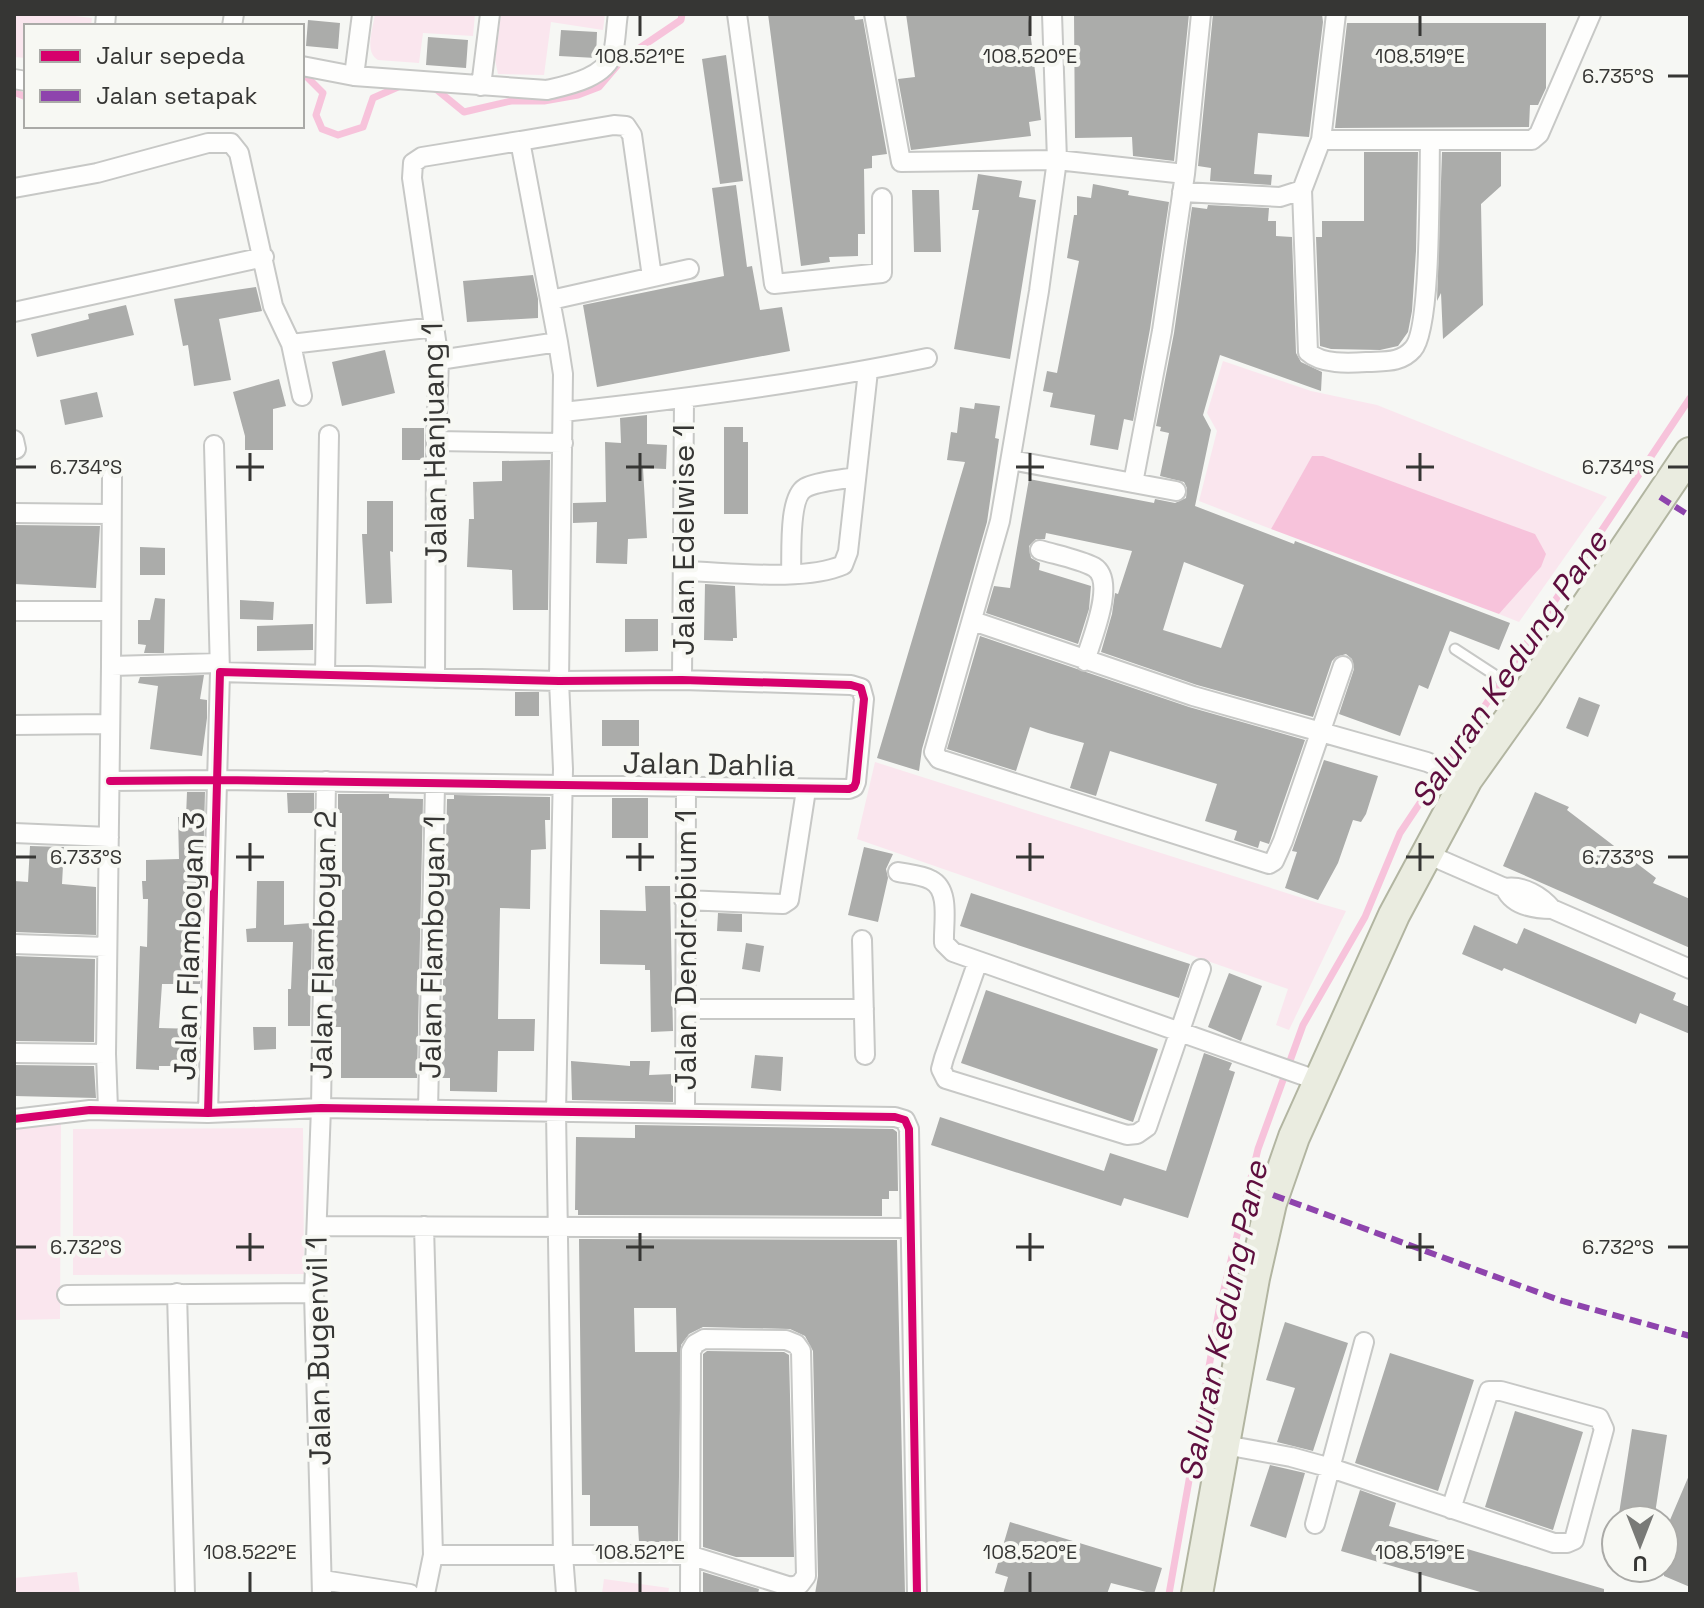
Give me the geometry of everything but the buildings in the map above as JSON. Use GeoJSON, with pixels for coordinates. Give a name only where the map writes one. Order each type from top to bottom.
{"type":"FeatureCollection","features":[{"type":"Feature","properties":{"kind":"main road"},"geometry":{"type":"LineString","coordinates":[[1197,1594],[1254,1278],[1271,1203],[1310,1078],[1427,854],[1459,776],[1690,453]]}},
{"type":"Feature","properties":{"kind":"street"},"geometry":{"type":"LineString","coordinates":[[354,76],[362,14]]}},
{"type":"Feature","properties":{"kind":"street"},"geometry":{"type":"LineString","coordinates":[[481,86],[490,14]]}},
{"type":"Feature","properties":{"kind":"street"},"geometry":{"type":"LineString","coordinates":[[304,66],[354,76],[547,90],[575,84],[599,71],[612,56],[618,14]]}},
{"type":"Feature","properties":{"kind":"street"},"geometry":{"type":"LineString","coordinates":[[737,14],[774,284],[882,273],[882,198]]}},
{"type":"Feature","properties":{"kind":"street"},"geometry":{"type":"LineString","coordinates":[[874,14],[901,162],[1057,160],[1280,197],[1302,190]]}},
{"type":"Feature","properties":{"kind":"street"},"geometry":{"type":"LineString","coordinates":[[1052,14],[1057,160],[1041,277],[1000,521],[934,752],[939,759],[1263,863],[1274,861],[1343,666]]}},
{"type":"Feature","properties":{"kind":"street"},"geometry":{"type":"LineString","coordinates":[[1133,483],[1162,331],[1184,183],[1201,14]]}},
{"type":"Feature","properties":{"kind":"street"},"geometry":{"type":"LineString","coordinates":[[1336,14],[1321,140],[1302,190],[1308,352],[1314,357],[1349,363],[1398,360],[1420,342],[1425,308],[1430,142]]}},
{"type":"Feature","properties":{"kind":"street"},"geometry":{"type":"LineString","coordinates":[[1321,140],[1430,142],[1537,138],[1591,14]]}},
{"type":"Feature","properties":{"kind":"street"},"geometry":{"type":"LineString","coordinates":[[566,1594],[556,1225],[563,374],[520,141],[614,125],[626,126],[632,135],[652,277]]}},
{"type":"Feature","properties":{"kind":"street","name":"Jalan Hanjuang 1"},"geometry":{"type":"LineString","coordinates":[[435,678],[439,360],[412,178],[413,163],[422,157],[520,141]]}},
{"type":"Feature","properties":{"kind":"street"},"geometry":{"type":"LineString","coordinates":[[14,188],[97,173],[208,143],[231,143],[239,153],[273,306],[291,344],[302,396]]}},
{"type":"Feature","properties":{"kind":"street"},"geometry":{"type":"LineString","coordinates":[[14,312],[264,257]]}},
{"type":"Feature","properties":{"kind":"street"},"geometry":{"type":"LineString","coordinates":[[551,300],[689,269]]}},
{"type":"Feature","properties":{"kind":"street"},"geometry":{"type":"LineString","coordinates":[[291,344],[435,327]]}},
{"type":"Feature","properties":{"kind":"street"},"geometry":{"type":"LineString","coordinates":[[439,360],[558,342]]}},
{"type":"Feature","properties":{"kind":"street"},"geometry":{"type":"LineString","coordinates":[[563,412],[684,399],[868,371],[927,358]]}},
{"type":"Feature","properties":{"kind":"street"},"geometry":{"type":"LineString","coordinates":[[684,571],[791,574],[828,572],[843,565],[848,552],[868,371]]}},
{"type":"Feature","properties":{"kind":"street","name":"Jalan Edelwise 1"},"geometry":{"type":"LineString","coordinates":[[682,680],[684,399]]}},
{"type":"Feature","properties":{"kind":"street"},"geometry":{"type":"LineString","coordinates":[[325,674],[329,435]]}},
{"type":"Feature","properties":{"kind":"street"},"geometry":{"type":"LineString","coordinates":[[436,441],[563,443]]}},
{"type":"Feature","properties":{"kind":"street","name":"Jalan Flamboyan 3"},"geometry":{"type":"LineString","coordinates":[[208,1113],[218,780],[214,445]]}},
{"type":"Feature","properties":{"kind":"street"},"geometry":{"type":"LineString","coordinates":[[1011,460],[1176,491]]}},
{"type":"Feature","properties":{"kind":"street"},"geometry":{"type":"LineString","coordinates":[[99,1109],[106,1054],[112,477]]}},
{"type":"Feature","properties":{"kind":"street"},"geometry":{"type":"LineString","coordinates":[[791,574],[794,511],[798,495],[806,487],[855,477]]}},
{"type":"Feature","properties":{"kind":"street"},"geometry":{"type":"LineString","coordinates":[[14,513],[110,514]]}},
{"type":"Feature","properties":{"kind":"street"},"geometry":{"type":"LineString","coordinates":[[1040,550],[1094,568],[1102,575],[1105,591],[1085,661]]}},
{"type":"Feature","properties":{"kind":"street"},"geometry":{"type":"LineString","coordinates":[[14,611],[111,611]]}},
{"type":"Feature","properties":{"kind":"street"},"geometry":{"type":"LineString","coordinates":[[973,621],[1193,696],[1427,762],[1459,776]]}},
{"type":"Feature","properties":{"kind":"street"},"geometry":{"type":"LineString","coordinates":[[111,666],[435,678],[682,680]]}},
{"type":"Feature","properties":{"kind":"street","name":"Jalan Dahlia"},"geometry":{"type":"LineString","coordinates":[[110,781],[326,781],[806,790],[854,787],[864,699],[861,688],[851,685],[682,680]]}},
{"type":"Feature","properties":{"kind":"street"},"geometry":{"type":"LineString","coordinates":[[14,725],[110,724]]}},
{"type":"Feature","properties":{"kind":"street","name":"Jalan Flamboyan 2"},"geometry":{"type":"LineString","coordinates":[[321,1108],[326,781]]}},
{"type":"Feature","properties":{"kind":"street","name":"Jalan Flamboyan 1"},"geometry":{"type":"LineString","coordinates":[[428,1110],[435,785]]}},
{"type":"Feature","properties":{"kind":"street","name":"Jalan Dendrobium 1"},"geometry":{"type":"LineString","coordinates":[[685,1113],[686,787]]}},
{"type":"Feature","properties":{"kind":"street"},"geometry":{"type":"LineString","coordinates":[[684,900],[783,904],[789,900],[806,790]]}},
{"type":"Feature","properties":{"kind":"street"},"geometry":{"type":"LineString","coordinates":[[14,833],[109,837]]}},
{"type":"Feature","properties":{"kind":"street"},"geometry":{"type":"LineString","coordinates":[[1427,854],[1505,888],[1510,898],[1522,904],[1535,909],[1552,909],[1690,969]]}},
{"type":"Feature","properties":{"kind":"street"},"geometry":{"type":"LineString","coordinates":[[898,872],[932,880],[939,888],[944,897],[944,943],[953,952],[1310,1078]]}},
{"type":"Feature","properties":{"kind":"street"},"geometry":{"type":"LineString","coordinates":[[862,940],[865,1055]]}},
{"type":"Feature","properties":{"kind":"street"},"geometry":{"type":"LineString","coordinates":[[14,944],[107,947]]}},
{"type":"Feature","properties":{"kind":"street"},"geometry":{"type":"LineString","coordinates":[[978,961],[941,1069],[946,1079],[1127,1135],[1137,1134],[1147,1127],[1201,969]]}},
{"type":"Feature","properties":{"kind":"street"},"geometry":{"type":"LineString","coordinates":[[685,1009],[864,1009]]}},
{"type":"Feature","properties":{"kind":"street"},"geometry":{"type":"LineString","coordinates":[[14,1053],[106,1054]]}},
{"type":"Feature","properties":{"kind":"street"},"geometry":{"type":"LineString","coordinates":[[14,1119],[99,1109],[208,1113],[321,1108],[895,1117],[905,1120],[909,1129],[917,1594]]}},
{"type":"Feature","properties":{"kind":"street","name":"Jalan Bugenvil 1"},"geometry":{"type":"LineString","coordinates":[[321,1108],[314,1293],[322,1587]]}},
{"type":"Feature","properties":{"kind":"street"},"geometry":{"type":"LineString","coordinates":[[317,1226],[909,1228]]}},
{"type":"Feature","properties":{"kind":"street"},"geometry":{"type":"LineString","coordinates":[[424,1226],[433,1555],[425,1594]]}},
{"type":"Feature","properties":{"kind":"street"},"geometry":{"type":"LineString","coordinates":[[177,1293],[185,1594]]}},
{"type":"Feature","properties":{"kind":"street"},"geometry":{"type":"LineString","coordinates":[[67,1295],[314,1293]]}},
{"type":"Feature","properties":{"kind":"street"},"geometry":{"type":"LineString","coordinates":[[433,1555],[689,1555],[791,1587],[800,1584],[806,1576],[801,1351],[796,1344],[786,1340],[704,1339],[695,1344],[691,1351],[689,1555],[690,1594]]}},
{"type":"Feature","properties":{"kind":"street"},"geometry":{"type":"LineString","coordinates":[[1315,1524],[1364,1342]]}},
{"type":"Feature","properties":{"kind":"street"},"geometry":{"type":"LineString","coordinates":[[1225,1445],[1331,1468],[1451,1509],[1554,1543],[1567,1543],[1574,1540],[1604,1429],[1599,1418],[1501,1391],[1489,1391],[1451,1509]]}},
{"type":"Feature","properties":{"kind":"street"},"geometry":{"type":"LineString","coordinates":[[322,1587],[410,1594]]}},
{"type":"Feature","properties":{"kind":"lane"},"geometry":{"type":"LineString","coordinates":[[1455,649],[1521,692]]}},
{"type":"Feature","properties":{"kind":"shaded area"},"geometry":{"type":"Polygon","coordinates":[[[14,14],[92,18],[91,24],[24,24],[24,58],[14,57],[14,14]]]}},
{"type":"Feature","properties":{"kind":"shaded area"},"geometry":{"type":"Polygon","coordinates":[[[375,14],[475,14],[473,36],[423,33],[419,63],[378,60],[370,46],[375,14]]]}},
{"type":"Feature","properties":{"kind":"shaded area"},"geometry":{"type":"Polygon","coordinates":[[[501,14],[605,14],[603,30],[551,22],[544,75],[498,74],[495,60],[501,14]]]}},
{"type":"Feature","properties":{"kind":"shaded area"},"geometry":{"type":"Polygon","coordinates":[[[1223,361],[1311,391],[1377,405],[1607,497],[1519,622],[1499,614],[1541,567],[1312,456],[1271,529],[1199,501],[1217,431],[1207,413],[1223,361]]]}},
{"type":"Feature","properties":{"kind":"shaded area"},"geometry":{"type":"Polygon","coordinates":[[[1312,456],[1323,456],[1535,534],[1546,554],[1541,567],[1499,614],[1271,529],[1312,456]]]}},
{"type":"Feature","properties":{"kind":"shaded area"},"geometry":{"type":"Polygon","coordinates":[[[875,762],[1346,911],[1289,1030],[1276,1025],[1288,989],[857,839],[875,762]]]}},
{"type":"Feature","properties":{"kind":"shaded area"},"geometry":{"type":"Polygon","coordinates":[[[61,1124],[60,1319],[14,1320],[14,1128],[61,1124]]]}},
{"type":"Feature","properties":{"kind":"shaded area"},"geometry":{"type":"Polygon","coordinates":[[[303,1128],[304,1274],[73,1275],[73,1129],[303,1128]]]}},
{"type":"Feature","properties":{"kind":"shaded area"},"geometry":{"type":"Polygon","coordinates":[[[77,1572],[80,1594],[14,1594],[14,1578],[77,1572]]]}},
{"type":"Feature","properties":{"kind":"shaded area"},"geometry":{"type":"Polygon","coordinates":[[[604,1579],[669,1588],[668,1594],[602,1594],[604,1579]]]}},
{"type":"Feature","properties":{"kind":"waterway"},"geometry":{"type":"LineString","coordinates":[[431,85],[464,112],[511,101],[544,101],[578,95],[599,87],[622,60],[681,20],[682,14]]}},
{"type":"Feature","properties":{"kind":"waterway"},"geometry":{"type":"LineString","coordinates":[[304,74],[323,93],[316,115],[322,129],[338,135],[363,127],[373,98],[398,87]]}},
{"type":"Feature","properties":{"kind":"waterway"},"geometry":{"type":"LineString","coordinates":[[14,92],[24,96]]}},
{"type":"Feature","properties":{"kind":"waterway","name":"Saluran Kedung Pane"},"geometry":{"type":"LineString","coordinates":[[1169,1594],[1219,1310],[1258,1149],[1303,1025],[1365,917],[1400,833],[1690,398]]}},
{"type":"Feature","properties":{"kind":"marked path"},"geometry":{"type":"LineString","coordinates":[[1660,497],[1690,516]]}},
{"type":"Feature","properties":{"kind":"marked path"},"geometry":{"type":"LineString","coordinates":[[1273,1195],[1559,1300],[1690,1336]]}},
{"type":"Feature","properties":{"kind":"cycle path"},"geometry":{"type":"LineString","coordinates":[[110,781],[218,780],[849,789],[856,782],[864,699],[861,688],[851,685],[682,680],[559,681],[220,672],[208,1113]]}},
{"type":"Feature","properties":{"kind":"cycle path"},"geometry":{"type":"LineString","coordinates":[[14,1119],[90,1110],[208,1113],[321,1108],[895,1117],[905,1120],[909,1129],[917,1594]]}}]}
